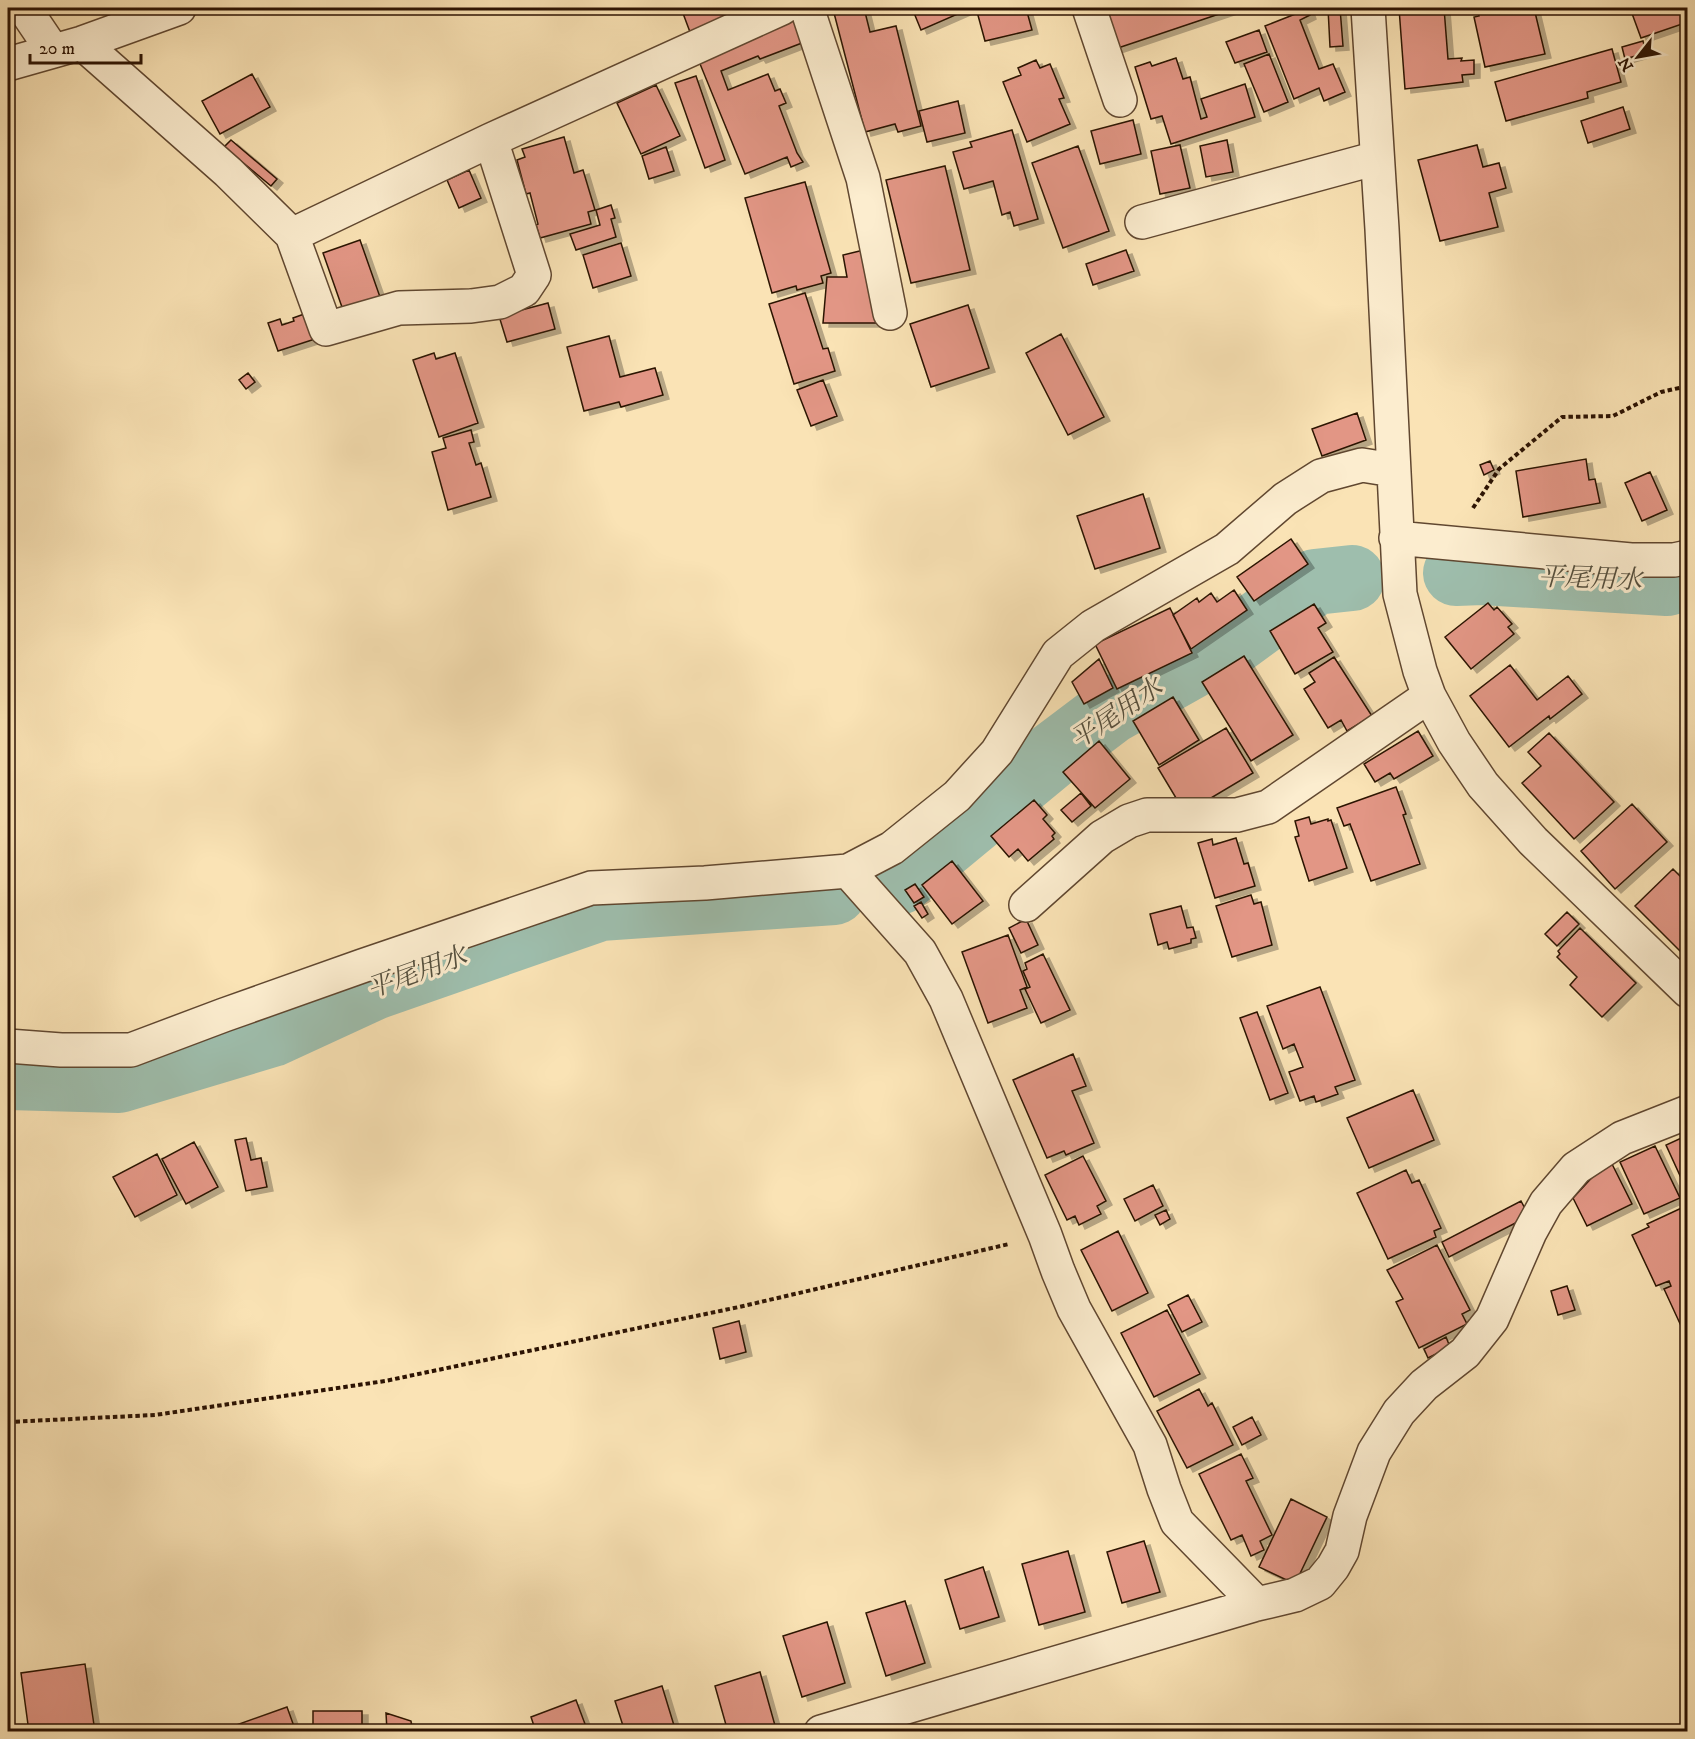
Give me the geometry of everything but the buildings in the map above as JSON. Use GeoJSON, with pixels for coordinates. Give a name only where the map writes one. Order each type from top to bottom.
{"type":"FeatureCollection","features":[{"type":"Feature","properties":{"kind":"street"},"geometry":{"type":"LineString","coordinates":[[24,8],[68,47],[228,172],[292,235],[326,329],[399,308],[471,306],[500,302],[524,290],[534,274],[492,140]]}},
{"type":"Feature","properties":{"kind":"street"},"geometry":{"type":"LineString","coordinates":[[8,64],[68,47],[179,8]]}},
{"type":"Feature","properties":{"kind":"street"},"geometry":{"type":"LineString","coordinates":[[292,235],[492,140],[782,8]]}},
{"type":"Feature","properties":{"kind":"street"},"geometry":{"type":"LineString","coordinates":[[807,8],[863,178],[890,312]]}},
{"type":"Feature","properties":{"kind":"street"},"geometry":{"type":"LineString","coordinates":[[1089,8],[1120,100]]}},
{"type":"Feature","properties":{"kind":"street"},"geometry":{"type":"LineString","coordinates":[[1368,8],[1400,594],[1417,661],[1429,696],[1454,742],[1483,785],[1533,841],[1688,991]]}},
{"type":"Feature","properties":{"kind":"street"},"geometry":{"type":"LineString","coordinates":[[1142,222],[1377,158]]}},
{"type":"Feature","properties":{"kind":"street"},"geometry":{"type":"LineString","coordinates":[[8,1046],[61,1050],[131,1050],[330,977],[591,888],[705,883],[848,871],[892,848],[957,796],[997,752],[1058,654],[1093,626],[1227,549],[1285,499],[1321,476],[1362,465],[1393,470]]}},
{"type":"Feature","properties":{"kind":"street"},"geometry":{"type":"LineString","coordinates":[[1396,538],[1631,560],[1674,560],[1688,557]]}},
{"type":"Feature","properties":{"kind":"street"},"geometry":{"type":"LineString","coordinates":[[1026,905],[1102,837],[1129,821],[1147,815],[1237,815],[1268,807],[1429,696]]}},
{"type":"Feature","properties":{"kind":"street"},"geometry":{"type":"LineString","coordinates":[[848,871],[920,952],[946,999],[1074,1309],[1150,1445],[1177,1522],[1257,1604]]}},
{"type":"Feature","properties":{"kind":"street"},"geometry":{"type":"LineString","coordinates":[[821,1731],[1257,1604],[1296,1595],[1320,1583],[1342,1551],[1350,1516],[1374,1452],[1399,1412],[1424,1385],[1465,1353],[1492,1319],[1530,1232],[1546,1203],[1576,1168],[1622,1138],[1688,1112]]}},
{"type":"Feature","properties":{"kind":"path"},"geometry":{"type":"LineString","coordinates":[[1447,543],[1482,498],[1499,469],[1562,417],[1613,416],[1661,392],[1688,386]]}},
{"type":"Feature","properties":{"kind":"path"},"geometry":{"type":"LineString","coordinates":[[8,1422],[155,1415],[385,1381],[739,1307],[1045,1235]]}},
{"type":"Feature","properties":{"kind":"waterway","name":"平尾用水"},"geometry":{"type":"LineString","coordinates":[[1456,573],[1482,572],[1667,583],[1688,577]]}},
{"type":"Feature","properties":{"kind":"waterway","name":"平尾用水"},"geometry":{"type":"LineString","coordinates":[[899,882],[1054,754],[1111,711],[1232,643],[1315,582],[1352,578]]}},
{"type":"Feature","properties":{"kind":"waterway","name":"平尾用水"},"geometry":{"type":"LineString","coordinates":[[8,1077],[119,1080],[272,1034],[374,987],[600,908],[834,892]]}}]}
